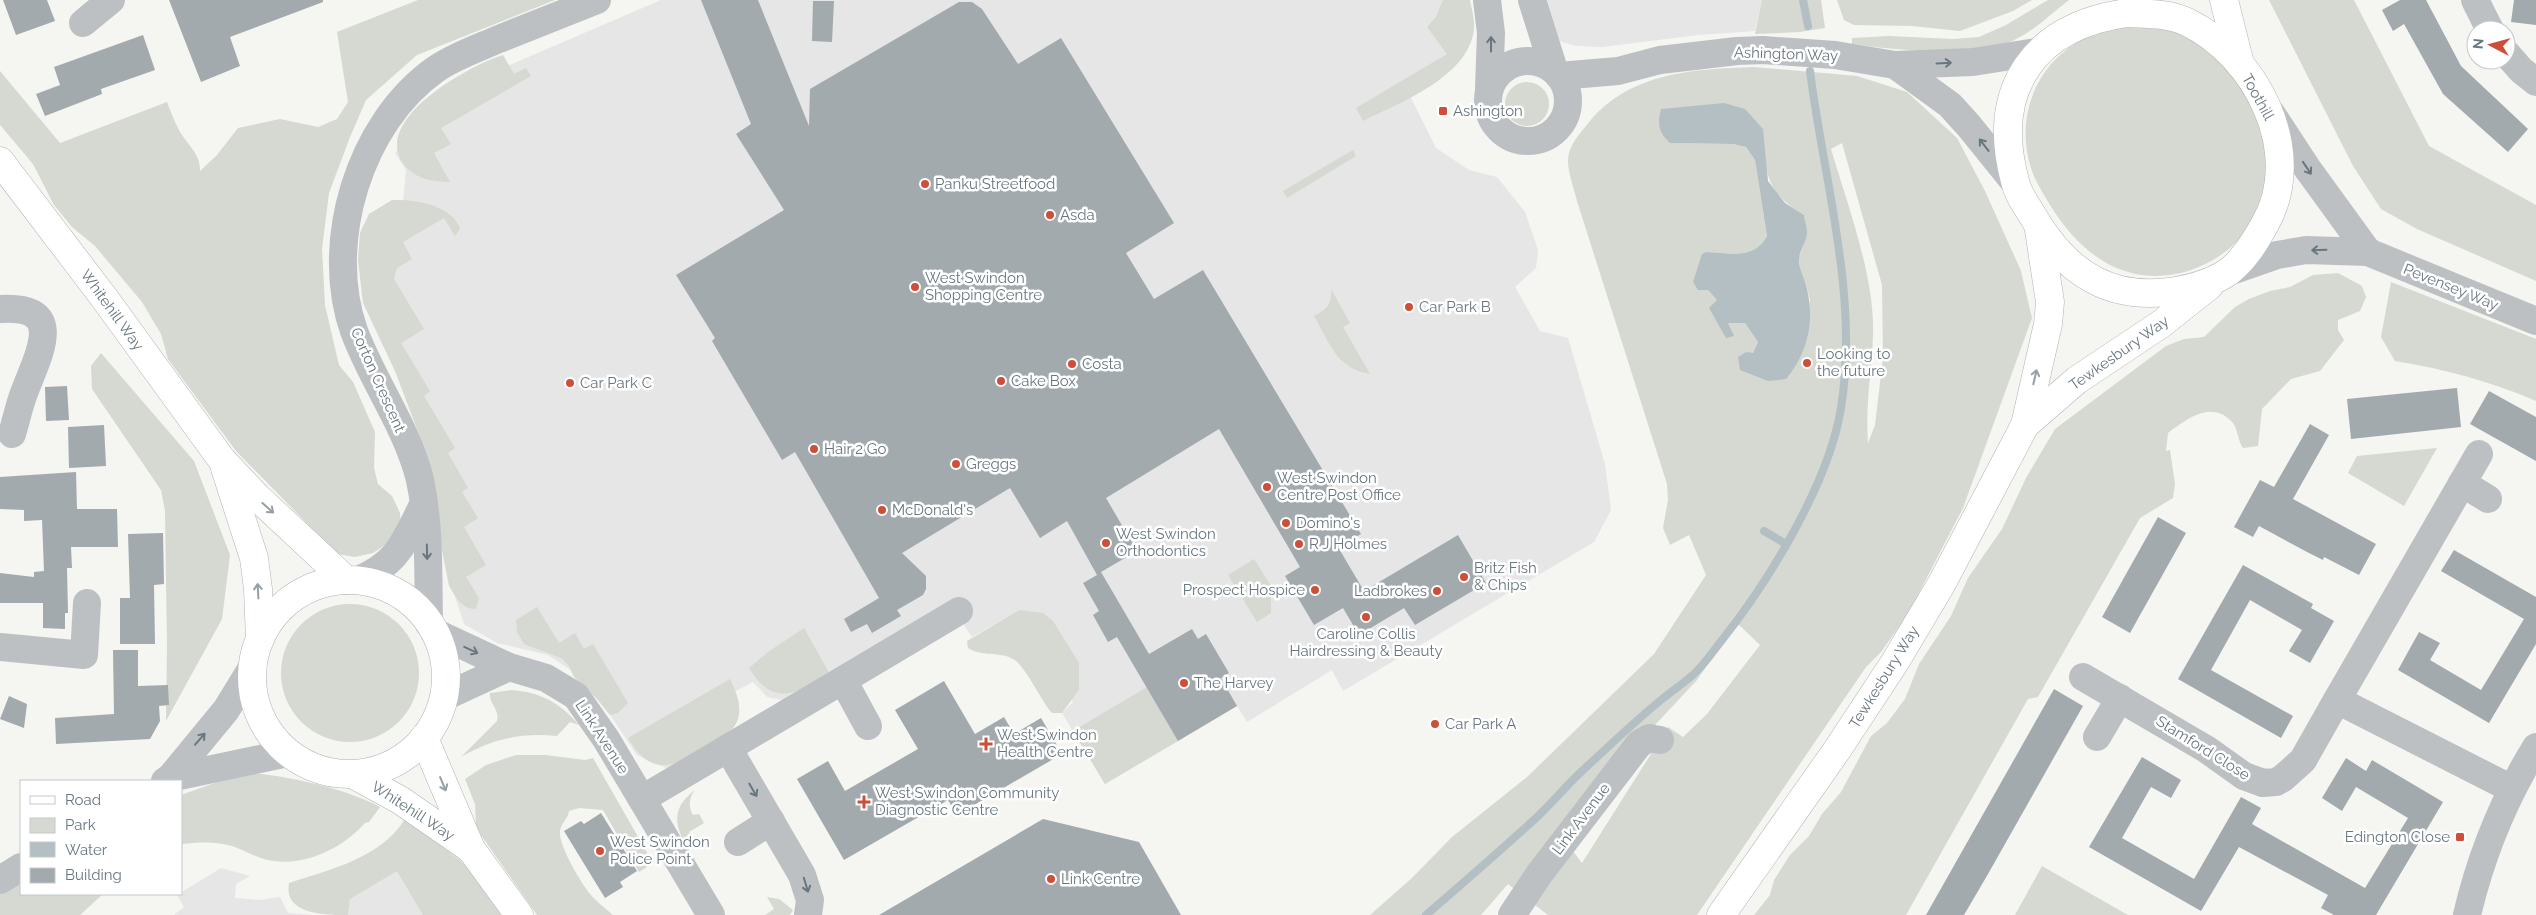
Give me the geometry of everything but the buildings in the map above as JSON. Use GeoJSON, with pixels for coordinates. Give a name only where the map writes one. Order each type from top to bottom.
{"type":"FeatureCollection","features":[{"type":"Feature","properties":{"kind":"main road"},"geometry":{"type":"LineString","coordinates":[[2079,25],[2112,0]]}},
{"type":"Feature","properties":{"kind":"main road"},"geometry":{"type":"LineString","coordinates":[[2224,0],[2240,65]]}},
{"type":"Feature","properties":{"kind":"main road","name":"Toothill"},"geometry":{"type":"LineString","coordinates":[[2127,13],[2162,15],[2184,21],[2208,33],[2240,65],[2271,112],[2278,140],[2280,162],[2274,204],[2260,234],[2224,276],[2160,293],[2145,294],[2118,290],[2088,277],[2074,267],[2048,242],[2015,183],[2008,142],[2008,118],[2018,81],[2036,52],[2079,25],[2105,16],[2127,13]]}},
{"type":"Feature","properties":{"kind":"main road","name":"Whitehill Way"},"geometry":{"type":"LineString","coordinates":[[0,161],[105,299],[222,460],[257,497],[351,580]]}},
{"type":"Feature","properties":{"kind":"main road","name":"Tewkesbury Way"},"geometry":{"type":"LineString","coordinates":[[1721,915],[1837,750],[1895,662],[1942,582],[2025,425],[2048,324],[2050,302],[2038,224]]}},
{"type":"Feature","properties":{"kind":"main road","name":"Tewkesbury Way"},"geometry":{"type":"LineString","coordinates":[[2025,425],[2078,380],[2162,324],[2224,276]]}},
{"type":"Feature","properties":{"kind":"main road","name":"Whitehill Way"},"geometry":{"type":"LineString","coordinates":[[222,460],[254,558],[258,589],[260,639]]}},
{"type":"Feature","properties":{"kind":"main road"},"geometry":{"type":"LineString","coordinates":[[351,580],[378,585],[398,594],[415,607],[432,628],[444,659],[446,678],[444,697],[436,719],[424,738],[399,761],[384,768],[354,774],[326,772],[299,761],[288,753],[266,729],[259,714],[254,698],[253,666],[260,639],[274,616],[292,599],[319,586],[351,580]]}},
{"type":"Feature","properties":{"kind":"main road","name":"Whitehill Way"},"geometry":{"type":"LineString","coordinates":[[424,738],[471,849],[519,915]]}},
{"type":"Feature","properties":{"kind":"main road","name":"Whitehill Way"},"geometry":{"type":"LineString","coordinates":[[354,774],[400,800],[471,849]]}},
{"type":"Feature","properties":{"kind":"street","name":"Corton Crescent"},"geometry":{"type":"LineString","coordinates":[[432,628],[424,503],[412,456],[354,330],[348,308],[345,283],[345,231],[357,175],[381,128],[397,106],[423,79],[437,68],[471,50],[597,0]]}},
{"type":"Feature","properties":{"kind":"street"},"geometry":{"type":"LineString","coordinates":[[1487,0],[1491,33],[1487,101],[1489,114],[1495,126],[1505,135],[1514,140],[1526,142],[1547,137],[1563,121],[1568,106],[1567,90],[1556,73],[1532,0]]}},
{"type":"Feature","properties":{"kind":"street"},"geometry":{"type":"LineString","coordinates":[[2474,0],[2485,20]]}},
{"type":"Feature","properties":{"kind":"street"},"geometry":{"type":"LineString","coordinates":[[83,23],[121,2]]}},
{"type":"Feature","properties":{"kind":"street","name":"Ashington Way"},"geometry":{"type":"LineString","coordinates":[[1556,73],[1618,71],[1660,60],[1700,54],[1763,50],[1848,56],[1895,65],[1973,62],[2036,52]]}},
{"type":"Feature","properties":{"kind":"street"},"geometry":{"type":"LineString","coordinates":[[1489,88],[1496,76],[1505,67],[1517,62],[1531,60],[1556,73]]}},
{"type":"Feature","properties":{"kind":"street","name":"Ashington Way"},"geometry":{"type":"LineString","coordinates":[[1895,65],[1950,106],[1969,126],[2015,183]]}},
{"type":"Feature","properties":{"kind":"street"},"geometry":{"type":"LineString","coordinates":[[2516,65],[2536,82]]}},
{"type":"Feature","properties":{"kind":"street","name":"Ashington Way"},"geometry":{"type":"LineString","coordinates":[[1568,106],[1618,71]]}},
{"type":"Feature","properties":{"kind":"street"},"geometry":{"type":"LineString","coordinates":[[2271,112],[2307,168],[2368,252]]}},
{"type":"Feature","properties":{"kind":"street","name":"Pevensey Way"},"geometry":{"type":"LineString","coordinates":[[2224,276],[2277,255],[2306,250],[2368,252],[2536,321]]}},
{"type":"Feature","properties":{"kind":"street"},"geometry":{"type":"LineString","coordinates":[[0,308],[26,310],[35,315],[41,322],[44,331],[44,341],[23,394],[12,434]]}},
{"type":"Feature","properties":{"kind":"street","name":"Stamford Close"},"geometry":{"type":"LineString","coordinates":[[2083,677],[2206,749],[2244,776],[2268,783],[2283,778],[2303,760],[2479,454]]}},
{"type":"Feature","properties":{"kind":"street"},"geometry":{"type":"LineString","coordinates":[[2462,483],[2488,499]]}},
{"type":"Feature","properties":{"kind":"street"},"geometry":{"type":"LineString","coordinates":[[351,580],[382,568],[397,554],[424,503]]}},
{"type":"Feature","properties":{"kind":"street"},"geometry":{"type":"LineString","coordinates":[[0,648],[84,655],[87,603]]}},
{"type":"Feature","properties":{"kind":"street"},"geometry":{"type":"LineString","coordinates":[[642,799],[959,611]]}},
{"type":"Feature","properties":{"kind":"street","name":"Link Avenue"},"geometry":{"type":"LineString","coordinates":[[432,628],[509,667],[546,678],[576,696],[590,712],[711,915]]}},
{"type":"Feature","properties":{"kind":"street"},"geometry":{"type":"LineString","coordinates":[[168,780],[226,710],[253,666]]}},
{"type":"Feature","properties":{"kind":"street"},"geometry":{"type":"LineString","coordinates":[[444,697],[509,667]]}},
{"type":"Feature","properties":{"kind":"street"},"geometry":{"type":"LineString","coordinates":[[843,680],[868,726]]}},
{"type":"Feature","properties":{"kind":"street"},"geometry":{"type":"LineString","coordinates":[[2097,737],[2120,698]]}},
{"type":"Feature","properties":{"kind":"street"},"geometry":{"type":"LineString","coordinates":[[2337,700],[2512,789]]}},
{"type":"Feature","properties":{"kind":"street","name":"Link Avenue"},"geometry":{"type":"LineString","coordinates":[[1512,915],[1540,873],[1639,744],[1650,738],[1660,740]]}},
{"type":"Feature","properties":{"kind":"street"},"geometry":{"type":"LineString","coordinates":[[2467,915],[2485,854],[2512,789],[2536,747]]}},
{"type":"Feature","properties":{"kind":"street"},"geometry":{"type":"LineString","coordinates":[[728,748],[805,880],[810,900],[808,915]]}},
{"type":"Feature","properties":{"kind":"street"},"geometry":{"type":"LineString","coordinates":[[168,780],[288,753]]}},
{"type":"Feature","properties":{"kind":"street"},"geometry":{"type":"LineString","coordinates":[[738,842],[772,821]]}},
{"type":"Feature","properties":{"kind":"street"},"geometry":{"type":"LineString","coordinates":[[0,880],[20,868]]}},
{"type":"Feature","properties":{"kind":"shaded area"},"geometry":{"type":"Polygon","coordinates":[[[661,0],[1454,0],[1453,54],[1410,96],[1436,148],[1469,170],[1497,177],[1525,212],[1538,250],[1536,268],[1515,287],[1540,331],[1568,338],[1605,464],[1611,510],[1594,542],[1343,691],[1332,670],[1247,722],[1237,706],[1105,784],[1062,713],[1073,702],[1019,610],[972,637],[954,610],[787,701],[767,697],[753,682],[732,693],[682,765],[666,768],[637,755],[588,682],[548,655],[497,643],[464,624],[452,587],[444,486],[386,342],[383,221],[403,203],[406,170],[395,153],[413,133],[491,73],[661,0]]]}},
{"type":"Feature","properties":{"kind":"shaded area"},"geometry":{"type":"Polygon","coordinates":[[[1547,0],[1762,0],[1755,31],[1698,35],[1602,47],[1577,46],[1562,42],[1557,38],[1547,0]]]}},
{"type":"Feature","properties":{"kind":"shaded area"},"geometry":{"type":"Polygon","coordinates":[[[221,868],[250,876],[236,884],[235,898],[260,900],[280,897],[288,913],[313,915],[174,915],[184,907],[177,895],[182,895],[182,892],[221,868]]]}},
{"type":"Feature","properties":{"kind":"shaded area"},"geometry":{"type":"Polygon","coordinates":[[[397,870],[431,915],[348,915],[350,899],[397,870]]]}},
{"type":"Feature","properties":{"kind":"green space"},"geometry":{"type":"Polygon","coordinates":[[[418,0],[555,0],[417,55],[366,100],[329,193],[322,249],[325,305],[339,365],[353,382],[375,432],[374,468],[378,484],[392,496],[400,513],[401,526],[391,541],[373,553],[355,557],[337,554],[236,451],[168,359],[161,334],[142,302],[95,246],[72,227],[54,205],[33,164],[0,125],[0,71],[60,143],[167,102],[180,132],[196,155],[200,171],[217,155],[238,128],[280,119],[318,127],[337,119],[348,102],[337,32],[418,0]]]}},
{"type":"Feature","properties":{"kind":"green space"},"geometry":{"type":"Polygon","coordinates":[[[1443,0],[1470,0],[1474,31],[1467,51],[1457,64],[1428,88],[1363,121],[1356,108],[1447,54],[1427,27],[1436,17],[1443,0]]]}},
{"type":"Feature","properties":{"kind":"green space"},"geometry":{"type":"Polygon","coordinates":[[[1762,0],[1821,0],[1825,28],[1800,32],[1755,34],[1762,0]]]}},
{"type":"Feature","properties":{"kind":"green space"},"geometry":{"type":"Polygon","coordinates":[[[1837,0],[2032,0],[2013,11],[1960,31],[1912,26],[1854,25],[1844,20],[1837,0]]]}},
{"type":"Feature","properties":{"kind":"green space"},"geometry":{"type":"Polygon","coordinates":[[[2048,0],[2069,0],[2030,31],[2000,45],[1981,49],[1936,51],[1890,49],[1852,44],[1852,38],[1889,36],[1953,39],[1979,37],[2006,25],[2048,0]]]}},
{"type":"Feature","properties":{"kind":"green space"},"geometry":{"type":"Polygon","coordinates":[[[2269,0],[2354,0],[2429,146],[2536,205],[2536,281],[2417,229],[2381,209],[2353,166],[2269,0]]]}},
{"type":"Feature","properties":{"kind":"green space"},"geometry":{"type":"Polygon","coordinates":[[[2146,25],[2179,32],[2212,52],[2231,73],[2248,98],[2261,126],[2267,153],[2264,191],[2254,218],[2244,234],[2223,254],[2206,264],[2188,271],[2166,275],[2145,275],[2125,271],[2107,264],[2091,253],[2062,223],[2039,187],[2031,168],[2027,148],[2026,128],[2028,109],[2044,74],[2056,59],[2071,46],[2096,33],[2117,28],[2146,25]]]}},
{"type":"Feature","properties":{"kind":"green space"},"geometry":{"type":"Polygon","coordinates":[[[503,55],[514,74],[526,68],[531,76],[441,128],[451,144],[434,153],[450,182],[426,179],[414,174],[405,166],[397,149],[400,131],[411,114],[428,97],[448,83],[469,70],[503,55]]]}},
{"type":"Feature","properties":{"kind":"green space"},"geometry":{"type":"Polygon","coordinates":[[[1754,67],[1857,76],[1907,92],[1957,138],[1985,191],[2021,271],[2032,318],[1963,508],[1908,614],[1881,652],[1866,667],[1697,915],[1548,915],[1508,884],[1481,915],[1370,915],[1412,878],[1452,837],[1527,777],[1654,654],[1706,575],[1689,535],[1670,545],[1663,528],[1668,500],[1667,484],[1577,201],[1569,171],[1568,159],[1573,144],[1590,121],[1606,105],[1625,92],[1665,76],[1709,69],[1754,67]],[[1762,129],[1671,143],[1733,144],[1746,147],[1755,160],[1767,236],[1762,244],[1748,252],[1733,254],[1707,252],[1708,290],[1717,300],[1726,337],[1733,336],[1728,323],[1745,323],[1758,342],[1753,353],[1740,370],[1808,320],[1810,300],[1806,284],[1800,273],[1799,257],[1807,235],[1804,215],[1781,197],[1774,188],[1767,169],[1762,129]],[[1842,143],[1831,149],[1859,240],[1870,289],[1873,334],[1868,402],[1868,443],[1875,425],[1883,357],[1882,285],[1842,143]],[[1742,614],[1697,680],[1547,841],[1572,850],[1582,863],[1668,727],[1683,737],[1707,714],[1760,645],[1737,623],[1742,614]]]}},
{"type":"Feature","properties":{"kind":"green space"},"geometry":{"type":"Polygon","coordinates":[[[1531,82],[1543,88],[1548,95],[1548,113],[1543,120],[1536,125],[1523,126],[1515,123],[1508,116],[1505,100],[1508,92],[1515,85],[1531,82]]]}},
{"type":"Feature","properties":{"kind":"green space"},"geometry":{"type":"Polygon","coordinates":[[[1353,150],[1356,156],[1287,198],[1283,191],[1353,150]]]}},
{"type":"Feature","properties":{"kind":"green space"},"geometry":{"type":"Polygon","coordinates":[[[392,200],[421,202],[432,205],[450,214],[460,229],[455,236],[444,218],[403,242],[412,259],[397,268],[394,279],[424,329],[401,343],[430,391],[424,396],[455,448],[448,453],[468,488],[462,492],[478,518],[464,527],[486,565],[466,577],[479,598],[476,609],[463,605],[449,586],[420,437],[395,371],[363,303],[358,260],[360,233],[369,214],[392,200]]]}},
{"type":"Feature","properties":{"kind":"green space"},"geometry":{"type":"Polygon","coordinates":[[[2338,273],[2362,286],[2366,297],[2360,311],[2338,320],[2338,330],[2344,340],[2320,371],[2291,379],[2262,409],[2258,446],[2243,448],[2233,423],[2217,412],[2208,412],[2191,417],[2168,433],[2166,451],[2170,450],[2175,484],[2173,498],[2140,518],[2038,697],[2028,699],[1906,915],[1754,915],[1770,895],[1774,880],[1790,855],[1809,836],[1822,814],[1841,792],[1871,736],[1887,723],[1905,699],[1919,664],[1951,616],[1968,578],[2002,529],[2026,478],[2055,429],[2166,346],[2184,339],[2204,337],[2235,307],[2249,299],[2270,291],[2290,287],[2313,275],[2338,273]]]}},
{"type":"Feature","properties":{"kind":"green space"},"geometry":{"type":"Polygon","coordinates":[[[2391,282],[2536,339],[2536,401],[2501,387],[2467,377],[2395,361],[2381,337],[2391,282]]]}},
{"type":"Feature","properties":{"kind":"green space"},"geometry":{"type":"Polygon","coordinates":[[[1331,289],[1350,323],[1343,327],[1370,374],[1349,366],[1335,353],[1314,316],[1328,306],[1331,299],[1331,289]]]}},
{"type":"Feature","properties":{"kind":"green space"},"geometry":{"type":"Polygon","coordinates":[[[101,353],[194,461],[230,555],[222,619],[166,721],[165,511],[161,490],[92,389],[91,366],[101,353]]]}},
{"type":"Feature","properties":{"kind":"green space"},"geometry":{"type":"Polygon","coordinates":[[[2437,448],[2404,506],[2348,473],[2357,456],[2437,448]]]}},
{"type":"Feature","properties":{"kind":"green space"},"geometry":{"type":"Polygon","coordinates":[[[1254,559],[1271,586],[1271,613],[1257,622],[1228,575],[1254,559]]]}},
{"type":"Feature","properties":{"kind":"green space"},"geometry":{"type":"Polygon","coordinates":[[[350,604],[376,609],[399,624],[414,647],[419,673],[414,699],[399,722],[376,737],[350,742],[324,737],[301,722],[286,699],[281,673],[286,647],[301,624],[324,609],[350,604]]]}},
{"type":"Feature","properties":{"kind":"green space"},"geometry":{"type":"Polygon","coordinates":[[[537,607],[559,643],[575,633],[584,649],[593,644],[628,703],[618,713],[610,715],[597,699],[574,677],[569,666],[561,658],[524,644],[517,632],[516,620],[537,607]]]}},
{"type":"Feature","properties":{"kind":"green space"},"geometry":{"type":"Polygon","coordinates":[[[1019,610],[1043,613],[1053,621],[1079,663],[1079,690],[1062,713],[1052,713],[1023,668],[1013,659],[1002,655],[973,651],[968,648],[967,641],[1019,610]]]}},
{"type":"Feature","properties":{"kind":"green space"},"geometry":{"type":"Polygon","coordinates":[[[804,628],[831,676],[797,691],[777,693],[768,689],[758,681],[749,668],[768,652],[804,628]]]}},
{"type":"Feature","properties":{"kind":"green space"},"geometry":{"type":"Polygon","coordinates":[[[730,679],[739,703],[739,714],[736,724],[727,734],[699,752],[677,763],[656,764],[646,760],[628,738],[730,679]]]}},
{"type":"Feature","properties":{"kind":"green space"},"geometry":{"type":"Polygon","coordinates":[[[1147,687],[1178,741],[1105,784],[1073,731],[1147,687]]]}},
{"type":"Feature","properties":{"kind":"green space"},"geometry":{"type":"Polygon","coordinates":[[[511,690],[532,693],[549,700],[565,711],[579,725],[570,722],[557,736],[519,736],[496,741],[461,757],[497,721],[497,713],[490,693],[511,690]]]}},
{"type":"Feature","properties":{"kind":"green space"},"geometry":{"type":"Polygon","coordinates":[[[516,755],[546,755],[585,760],[593,758],[653,863],[639,872],[603,810],[579,808],[569,811],[560,831],[560,837],[566,854],[590,894],[613,915],[537,915],[481,835],[476,825],[475,804],[465,779],[486,765],[516,755]]]}},
{"type":"Feature","properties":{"kind":"green space"},"geometry":{"type":"Polygon","coordinates":[[[252,773],[318,784],[367,800],[380,807],[369,822],[365,823],[344,841],[319,855],[305,859],[278,861],[264,859],[235,847],[222,844],[202,842],[182,844],[182,795],[234,776],[252,773]]]}},
{"type":"Feature","properties":{"kind":"green space"},"geometry":{"type":"Polygon","coordinates":[[[695,790],[690,799],[690,809],[693,815],[699,814],[704,823],[689,832],[693,839],[688,849],[680,832],[677,817],[682,803],[695,790]]]}},
{"type":"Feature","properties":{"kind":"green space"},"geometry":{"type":"Polygon","coordinates":[[[405,819],[460,860],[470,870],[502,915],[423,915],[397,871],[350,899],[348,915],[308,911],[293,902],[289,894],[289,883],[353,861],[368,853],[382,844],[405,819]]]}},
{"type":"Feature","properties":{"kind":"green space"},"geometry":{"type":"Polygon","coordinates":[[[2042,866],[2128,915],[2015,915],[2042,866]]]}},
{"type":"Feature","properties":{"kind":"green space"},"geometry":{"type":"Polygon","coordinates":[[[20,883],[20,895],[102,895],[80,915],[0,915],[0,894],[20,883]]]}},
{"type":"Feature","properties":{"kind":"green space"},"geometry":{"type":"Polygon","coordinates":[[[767,897],[779,899],[793,910],[790,915],[765,915],[774,909],[767,897]]]}},
{"type":"Feature","properties":{"kind":"water"},"geometry":{"type":"Polygon","coordinates":[[[1724,103],[1745,109],[1763,129],[1768,181],[1785,203],[1804,215],[1807,234],[1799,260],[1809,302],[1809,326],[1804,349],[1786,379],[1768,381],[1740,370],[1738,357],[1746,352],[1753,353],[1758,342],[1745,323],[1728,323],[1734,336],[1726,338],[1709,308],[1717,300],[1708,290],[1698,290],[1693,282],[1702,254],[1707,252],[1733,254],[1748,252],[1762,244],[1767,236],[1755,160],[1746,147],[1733,144],[1670,143],[1663,136],[1660,128],[1661,109],[1724,103]]]}},
{"type":"Feature","properties":{"kind":"waterway"},"geometry":{"type":"LineString","coordinates":[[1803,0],[1808,26]]}},
{"type":"Feature","properties":{"kind":"waterway"},"geometry":{"type":"LineString","coordinates":[[1426,915],[1536,818],[1576,777],[1631,726],[1700,667],[1759,589],[1795,530],[1810,499],[1824,468],[1841,408],[1845,366],[1846,323],[1838,239],[1810,71]]}},
{"type":"Feature","properties":{"kind":"waterway"},"geometry":{"type":"LineString","coordinates":[[1764,531],[1786,544]]}},
{"type":"Feature","properties":{"kind":"place","name":"Ashington"},"geometry":{"type":"Point","coordinates":[1443,111]}},
{"type":"Feature","properties":{"kind":"place","name":"Panku Streetfood"},"geometry":{"type":"Point","coordinates":[925,184]}},
{"type":"Feature","properties":{"kind":"place","name":"Asda"},"geometry":{"type":"Point","coordinates":[1050,215]}},
{"type":"Feature","properties":{"kind":"place","name":"West Swindon Shopping Centre"},"geometry":{"type":"Point","coordinates":[915,287]}},
{"type":"Feature","properties":{"kind":"place","name":"Car Park B"},"geometry":{"type":"Point","coordinates":[1409,307]}},
{"type":"Feature","properties":{"kind":"place","name":"Looking to the future"},"geometry":{"type":"Point","coordinates":[1807,363]}},
{"type":"Feature","properties":{"kind":"place","name":"Costa"},"geometry":{"type":"Point","coordinates":[1072,364]}},
{"type":"Feature","properties":{"kind":"place","name":"Cake Box"},"geometry":{"type":"Point","coordinates":[1001,381]}},
{"type":"Feature","properties":{"kind":"place","name":"Car Park C"},"geometry":{"type":"Point","coordinates":[570,383]}},
{"type":"Feature","properties":{"kind":"place","name":"Hair 2 Go"},"geometry":{"type":"Point","coordinates":[814,449]}},
{"type":"Feature","properties":{"kind":"place","name":"Greggs"},"geometry":{"type":"Point","coordinates":[956,464]}},
{"type":"Feature","properties":{"kind":"place","name":"West Swindon Centre Post Office"},"geometry":{"type":"Point","coordinates":[1267,487]}},
{"type":"Feature","properties":{"kind":"place","name":"McDonald's"},"geometry":{"type":"Point","coordinates":[882,510]}},
{"type":"Feature","properties":{"kind":"place","name":"Domino's"},"geometry":{"type":"Point","coordinates":[1286,523]}},
{"type":"Feature","properties":{"kind":"place","name":"West Swindon Orthodontics"},"geometry":{"type":"Point","coordinates":[1106,543]}},
{"type":"Feature","properties":{"kind":"place","name":"R J Holmes"},"geometry":{"type":"Point","coordinates":[1299,544]}},
{"type":"Feature","properties":{"kind":"place","name":"Britz Fish & Chips"},"geometry":{"type":"Point","coordinates":[1464,577]}},
{"type":"Feature","properties":{"kind":"place","name":"Prospect Hospice"},"geometry":{"type":"Point","coordinates":[1315,590]}},
{"type":"Feature","properties":{"kind":"place","name":"Ladbrokes"},"geometry":{"type":"Point","coordinates":[1437,591]}},
{"type":"Feature","properties":{"kind":"place","name":"Caroline Collis Hairdressing & Beauty"},"geometry":{"type":"Point","coordinates":[1366,617]}},
{"type":"Feature","properties":{"kind":"place","name":"The Harvey"},"geometry":{"type":"Point","coordinates":[1184,683]}},
{"type":"Feature","properties":{"kind":"place","name":"Car Park A"},"geometry":{"type":"Point","coordinates":[1435,724]}},
{"type":"Feature","properties":{"kind":"place","name":"West Swindon Health Centre"},"geometry":{"type":"Point","coordinates":[986,744]}},
{"type":"Feature","properties":{"kind":"place","name":"West Swindon Community Diagnostic Centre"},"geometry":{"type":"Point","coordinates":[864,802]}},
{"type":"Feature","properties":{"kind":"place","name":"Edington Close"},"geometry":{"type":"Point","coordinates":[2460,837]}},
{"type":"Feature","properties":{"kind":"place","name":"West Swindon Police Point"},"geometry":{"type":"Point","coordinates":[600,851]}},
{"type":"Feature","properties":{"kind":"place","name":"Link Centre"},"geometry":{"type":"Point","coordinates":[1051,879]}}]}
